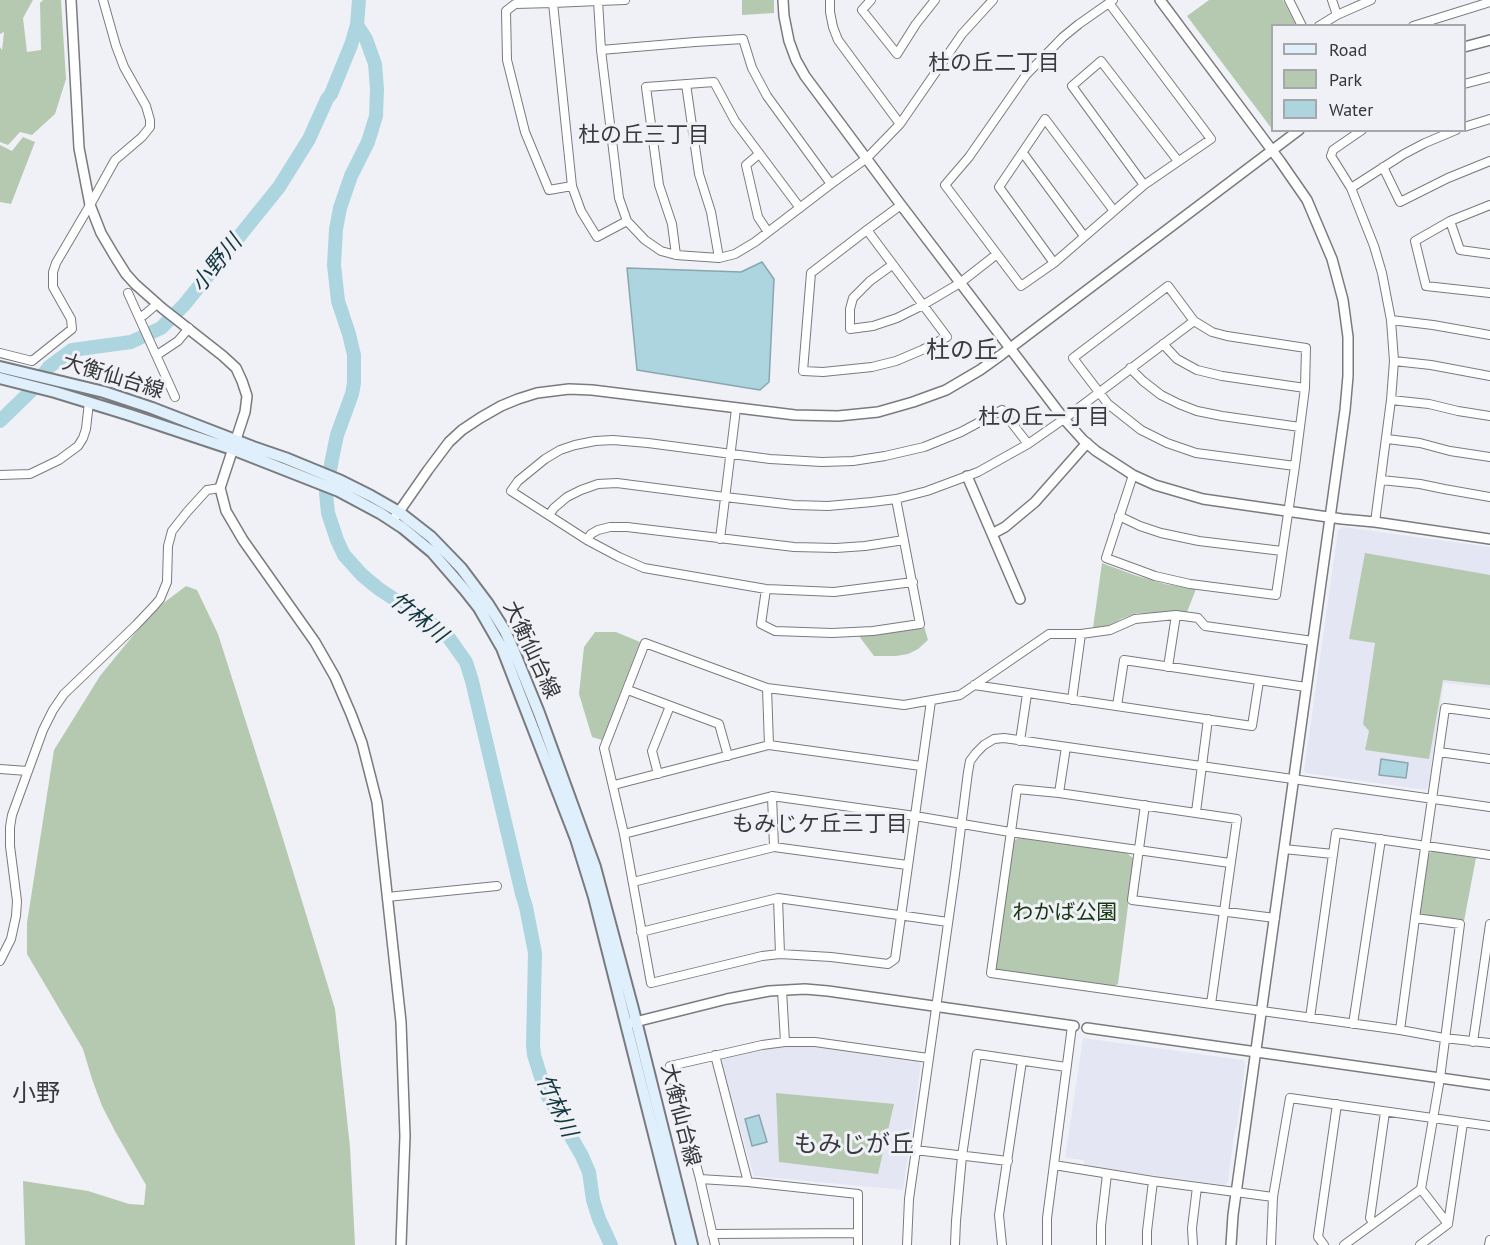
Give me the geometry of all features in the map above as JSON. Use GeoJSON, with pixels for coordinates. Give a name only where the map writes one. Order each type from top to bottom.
{"type":"FeatureCollection","features":[{"type":"Feature","properties":{"kind":"main road","name":"大衡仙台線"},"geometry":{"type":"LineString","coordinates":[[0,367],[104,392],[152,408],[233,445]]}},
{"type":"Feature","properties":{"kind":"main road","name":"大衡仙台線"},"geometry":{"type":"LineString","coordinates":[[0,378],[233,445],[314,475],[340,486],[431,537],[461,568],[488,604],[513,649],[539,713],[595,867],[682,1245]]}},
{"type":"Feature","properties":{"kind":"main road","name":"大衡仙台線"},"geometry":{"type":"LineString","coordinates":[[631,1023],[692,1245]]}},
{"type":"Feature","properties":{"kind":"street"},"geometry":{"type":"LineString","coordinates":[[71,0],[79,148],[90,205],[101,233],[126,274],[159,306],[236,368],[247,396],[245,412],[220,488],[226,511],[243,540],[315,642],[335,677],[362,743],[377,802],[401,1022],[405,1136],[401,1245]]}},
{"type":"Feature","properties":{"kind":"street"},"geometry":{"type":"LineString","coordinates":[[0,353],[32,361],[72,329],[70,319],[53,287],[53,272],[56,263],[115,160],[150,127],[146,106],[124,67],[116,46],[103,0]]}},
{"type":"Feature","properties":{"kind":"street"},"geometry":{"type":"LineString","coordinates":[[573,186],[549,190],[525,132],[507,60],[506,11],[515,4],[625,0]]}},
{"type":"Feature","properties":{"kind":"street"},"geometry":{"type":"LineString","coordinates":[[783,0],[789,42],[805,76],[1010,349],[1064,419],[1087,443],[1132,475],[1155,485],[1203,499],[1490,539]]}},
{"type":"Feature","properties":{"kind":"street"},"geometry":{"type":"LineString","coordinates":[[830,0],[833,27],[838,40],[900,124]]}},
{"type":"Feature","properties":{"kind":"street"},"geometry":{"type":"LineString","coordinates":[[871,0],[862,10],[897,54],[935,0]]}},
{"type":"Feature","properties":{"kind":"street"},"geometry":{"type":"LineString","coordinates":[[598,1],[601,50],[619,198],[627,221],[645,240],[661,251],[676,255],[719,258],[735,255],[867,158],[900,124],[962,34],[993,0]]}},
{"type":"Feature","properties":{"kind":"street"},"geometry":{"type":"LineString","coordinates":[[1160,0],[1307,200],[1332,259],[1343,300],[1348,337],[1348,376],[1331,517],[1261,1011],[1231,1245]]}},
{"type":"Feature","properties":{"kind":"street"},"geometry":{"type":"LineString","coordinates":[[1289,0],[1301,24]]}},
{"type":"Feature","properties":{"kind":"street"},"geometry":{"type":"LineString","coordinates":[[1332,0],[1337,15]]}},
{"type":"Feature","properties":{"kind":"street"},"geometry":{"type":"LineString","coordinates":[[1322,24],[1371,0]]}},
{"type":"Feature","properties":{"kind":"street"},"geometry":{"type":"LineString","coordinates":[[1111,1],[1211,139],[1144,185],[1054,263],[1021,286],[945,185],[969,158],[1026,75],[1063,37],[1111,1]]}},
{"type":"Feature","properties":{"kind":"street"},"geometry":{"type":"LineString","coordinates":[[1419,24],[1490,2]]}},
{"type":"Feature","properties":{"kind":"street"},"geometry":{"type":"LineString","coordinates":[[553,3],[573,186],[581,211],[597,237],[627,221]]}},
{"type":"Feature","properties":{"kind":"street"},"geometry":{"type":"LineString","coordinates":[[601,50],[743,39],[752,68],[767,96],[831,184]]}},
{"type":"Feature","properties":{"kind":"street"},"geometry":{"type":"LineString","coordinates":[[1466,46],[1490,40]]}},
{"type":"Feature","properties":{"kind":"street"},"geometry":{"type":"LineString","coordinates":[[1144,185],[1072,86],[1101,61],[1178,161]]}},
{"type":"Feature","properties":{"kind":"street"},"geometry":{"type":"LineString","coordinates":[[1466,83],[1490,77]]}},
{"type":"Feature","properties":{"kind":"street"},"geometry":{"type":"LineString","coordinates":[[676,255],[672,224],[659,185],[646,87],[714,82],[735,121],[800,208]]}},
{"type":"Feature","properties":{"kind":"street"},"geometry":{"type":"LineString","coordinates":[[686,84],[699,174],[711,212],[719,258]]}},
{"type":"Feature","properties":{"kind":"street"},"geometry":{"type":"LineString","coordinates":[[1054,263],[999,187],[1045,119],[1114,211]]}},
{"type":"Feature","properties":{"kind":"street"},"geometry":{"type":"LineString","coordinates":[[1466,126],[1490,119]]}},
{"type":"Feature","properties":{"kind":"street"},"geometry":{"type":"LineString","coordinates":[[396,517],[449,442],[462,430],[501,406],[518,399],[552,391],[592,390],[736,409],[795,415],[838,416],[878,412],[946,390],[1010,349],[1296,132]]}},
{"type":"Feature","properties":{"kind":"street"},"geometry":{"type":"LineString","coordinates":[[1359,132],[1333,150],[1331,156],[1351,188],[1374,246],[1391,320],[1394,361],[1391,400],[1375,522]]}},
{"type":"Feature","properties":{"kind":"street"},"geometry":{"type":"LineString","coordinates":[[1351,188],[1425,143],[1451,132]]}},
{"type":"Feature","properties":{"kind":"street"},"geometry":{"type":"LineString","coordinates":[[1023,153],[1084,236]]}},
{"type":"Feature","properties":{"kind":"street"},"geometry":{"type":"LineString","coordinates":[[759,154],[746,165],[758,217],[768,232]]}},
{"type":"Feature","properties":{"kind":"street"},"geometry":{"type":"LineString","coordinates":[[1383,167],[1400,202],[1448,178],[1490,161]]}},
{"type":"Feature","properties":{"kind":"street"},"geometry":{"type":"LineString","coordinates":[[867,230],[947,336],[896,361],[872,367],[823,372],[803,371],[811,273],[867,230],[901,205]]}},
{"type":"Feature","properties":{"kind":"street"},"geometry":{"type":"LineString","coordinates":[[1490,205],[1450,221],[1415,242],[1426,286],[1490,293]]}},
{"type":"Feature","properties":{"kind":"street"},"geometry":{"type":"LineString","coordinates":[[1450,221],[1460,250],[1490,254]]}},
{"type":"Feature","properties":{"kind":"street"},"geometry":{"type":"LineString","coordinates":[[892,265],[870,281],[853,298],[850,309],[850,329],[873,326],[897,318],[923,305],[960,282],[997,254]]}},
{"type":"Feature","properties":{"kind":"street"},"geometry":{"type":"LineString","coordinates":[[1132,475],[1106,558],[1155,576],[1191,584],[1276,595],[1295,466],[1305,387],[1306,348],[1212,332],[1194,321],[1168,286],[1073,358],[1108,404],[1142,430],[1167,443],[1196,453],[1295,466]]}},
{"type":"Feature","properties":{"kind":"street"},"geometry":{"type":"LineString","coordinates":[[128,293],[175,397]]}},
{"type":"Feature","properties":{"kind":"street"},"geometry":{"type":"LineString","coordinates":[[141,321],[144,315],[159,306]]}},
{"type":"Feature","properties":{"kind":"street"},"geometry":{"type":"LineString","coordinates":[[1391,320],[1490,335]]}},
{"type":"Feature","properties":{"kind":"street"},"geometry":{"type":"LineString","coordinates":[[549,515],[567,497],[598,484],[617,483],[794,505],[828,506],[896,499],[927,490],[967,476],[1028,444],[1194,321]]}},
{"type":"Feature","properties":{"kind":"street"},"geometry":{"type":"LineString","coordinates":[[155,353],[178,341],[186,326]]}},
{"type":"Feature","properties":{"kind":"street"},"geometry":{"type":"LineString","coordinates":[[1162,344],[1178,359],[1197,370],[1222,376],[1305,387]]}},
{"type":"Feature","properties":{"kind":"street"},"geometry":{"type":"LineString","coordinates":[[1394,361],[1490,376]]}},
{"type":"Feature","properties":{"kind":"street"},"geometry":{"type":"LineString","coordinates":[[1130,368],[1161,395],[1197,411],[1300,427]]}},
{"type":"Feature","properties":{"kind":"street"},"geometry":{"type":"LineString","coordinates":[[1391,400],[1429,404],[1490,416]]}},
{"type":"Feature","properties":{"kind":"street"},"geometry":{"type":"LineString","coordinates":[[0,475],[30,474],[59,460],[78,446],[86,429],[89,402]]}},
{"type":"Feature","properties":{"kind":"street"},"geometry":{"type":"LineString","coordinates":[[720,538],[736,409]]}},
{"type":"Feature","properties":{"kind":"street"},"geometry":{"type":"LineString","coordinates":[[913,582],[834,592],[766,589],[644,568],[587,540],[511,491],[545,459],[560,450],[595,441],[613,440],[770,459],[853,461],[924,447],[961,432],[1002,410],[1028,444]]}},
{"type":"Feature","properties":{"kind":"street"},"geometry":{"type":"LineString","coordinates":[[1386,440],[1420,443],[1450,451],[1490,457]]}},
{"type":"Feature","properties":{"kind":"street"},"geometry":{"type":"LineString","coordinates":[[992,534],[1005,527],[1035,502],[1087,443]]}},
{"type":"Feature","properties":{"kind":"street"},"geometry":{"type":"LineString","coordinates":[[967,476],[1020,599]]}},
{"type":"Feature","properties":{"kind":"street"},"geometry":{"type":"LineString","coordinates":[[1381,480],[1420,484],[1490,497]]}},
{"type":"Feature","properties":{"kind":"street"},"geometry":{"type":"LineString","coordinates":[[0,961],[15,925],[17,901],[10,846],[12,815],[48,720],[56,703],[64,694],[160,599],[167,582],[168,546],[172,531],[207,490],[220,488]]}},
{"type":"Feature","properties":{"kind":"street"},"geometry":{"type":"LineString","coordinates":[[766,589],[761,624],[775,631],[873,631],[920,624],[896,499]]}},
{"type":"Feature","properties":{"kind":"street"},"geometry":{"type":"LineString","coordinates":[[1119,516],[1140,526],[1171,535],[1199,541],[1282,551]]}},
{"type":"Feature","properties":{"kind":"street"},"geometry":{"type":"LineString","coordinates":[[587,540],[598,530],[627,526],[794,548],[866,546],[904,540]]}},
{"type":"Feature","properties":{"kind":"street"},"geometry":{"type":"LineString","coordinates":[[931,701],[895,959],[888,964],[780,954],[762,956],[651,983],[624,834],[604,748],[645,643],[767,688],[904,705],[960,695],[1049,634],[1081,634],[1110,630],[1135,619],[1176,615],[1198,618],[1205,626],[1313,641]]}},
{"type":"Feature","properties":{"kind":"street"},"geometry":{"type":"LineString","coordinates":[[1168,667],[1176,615]]}},
{"type":"Feature","properties":{"kind":"street"},"geometry":{"type":"LineString","coordinates":[[1072,700],[1081,634]]}},
{"type":"Feature","properties":{"kind":"street"},"geometry":{"type":"LineString","coordinates":[[1117,706],[1124,660],[1306,687]]}},
{"type":"Feature","properties":{"kind":"street"},"geometry":{"type":"LineString","coordinates":[[974,686],[1252,726],[1259,681]]}},
{"type":"Feature","properties":{"kind":"street"},"geometry":{"type":"LineString","coordinates":[[767,688],[769,745]]}},
{"type":"Feature","properties":{"kind":"street"},"geometry":{"type":"LineString","coordinates":[[628,690],[719,724],[728,756]]}},
{"type":"Feature","properties":{"kind":"street"},"geometry":{"type":"LineString","coordinates":[[1020,741],[1027,694]]}},
{"type":"Feature","properties":{"kind":"street"},"geometry":{"type":"LineString","coordinates":[[658,774],[651,751],[670,706]]}},
{"type":"Feature","properties":{"kind":"street"},"geometry":{"type":"LineString","coordinates":[[1400,1030],[1445,708],[1490,714]]}},
{"type":"Feature","properties":{"kind":"street"},"geometry":{"type":"LineString","coordinates":[[1196,812],[1208,719]]}},
{"type":"Feature","properties":{"kind":"street"},"geometry":{"type":"LineString","coordinates":[[908,1245],[909,1199],[915,1150],[968,772],[970,760],[984,745],[994,739],[1004,738],[1490,807]]}},
{"type":"Feature","properties":{"kind":"street"},"geometry":{"type":"LineString","coordinates":[[614,785],[769,745],[921,766]]}},
{"type":"Feature","properties":{"kind":"street"},"geometry":{"type":"LineString","coordinates":[[1059,793],[1066,747]]}},
{"type":"Feature","properties":{"kind":"street"},"geometry":{"type":"LineString","coordinates":[[1439,752],[1490,759]]}},
{"type":"Feature","properties":{"kind":"street"},"geometry":{"type":"LineString","coordinates":[[0,769],[27,771]]}},
{"type":"Feature","properties":{"kind":"street"},"geometry":{"type":"LineString","coordinates":[[1211,1004],[1237,819],[1017,789],[991,973],[1490,1044]]}},
{"type":"Feature","properties":{"kind":"street"},"geometry":{"type":"LineString","coordinates":[[624,834],[772,796],[1230,863]]}},
{"type":"Feature","properties":{"kind":"street"},"geometry":{"type":"LineString","coordinates":[[772,796],[774,847]]}},
{"type":"Feature","properties":{"kind":"street"},"geometry":{"type":"LineString","coordinates":[[1145,805],[1132,900],[1275,918]]}},
{"type":"Feature","properties":{"kind":"street"},"geometry":{"type":"LineString","coordinates":[[1310,1018],[1336,833],[1490,855]]}},
{"type":"Feature","properties":{"kind":"street"},"geometry":{"type":"LineString","coordinates":[[1353,1024],[1381,839]]}},
{"type":"Feature","properties":{"kind":"street"},"geometry":{"type":"LineString","coordinates":[[633,882],[774,847],[908,865]]}},
{"type":"Feature","properties":{"kind":"street"},"geometry":{"type":"LineString","coordinates":[[1284,849],[1333,854]]}},
{"type":"Feature","properties":{"kind":"street"},"geometry":{"type":"LineString","coordinates":[[387,897],[497,886]]}},
{"type":"Feature","properties":{"kind":"street"},"geometry":{"type":"LineString","coordinates":[[641,932],[778,898],[948,922]]}},
{"type":"Feature","properties":{"kind":"street"},"geometry":{"type":"LineString","coordinates":[[778,898],[780,954]]}},
{"type":"Feature","properties":{"kind":"street"},"geometry":{"type":"LineString","coordinates":[[1344,1245],[1421,1189],[1440,1078],[1460,924],[1415,918]]}},
{"type":"Feature","properties":{"kind":"street"},"geometry":{"type":"LineString","coordinates":[[1473,1042],[1490,924]]}},
{"type":"Feature","properties":{"kind":"street"},"geometry":{"type":"LineString","coordinates":[[782,990],[785,1042]]}},
{"type":"Feature","properties":{"kind":"street"},"geometry":{"type":"LineString","coordinates":[[631,1023],[769,991],[828,990],[1073,1026],[1047,1218],[1047,1245]]}},
{"type":"Feature","properties":{"kind":"street"},"geometry":{"type":"LineString","coordinates":[[1087,1028],[1490,1085]]}},
{"type":"Feature","properties":{"kind":"street"},"geometry":{"type":"LineString","coordinates":[[715,1245],[670,1066],[785,1042],[815,1042],[928,1058]]}},
{"type":"Feature","properties":{"kind":"street"},"geometry":{"type":"LineString","coordinates":[[956,1245],[956,1213],[962,1156],[977,1054],[1066,1067]]}},
{"type":"Feature","properties":{"kind":"street"},"geometry":{"type":"LineString","coordinates":[[715,1055],[748,1182]]}},
{"type":"Feature","properties":{"kind":"street"},"geometry":{"type":"LineString","coordinates":[[1002,1245],[999,1215],[1022,1061]]}},
{"type":"Feature","properties":{"kind":"street"},"geometry":{"type":"LineString","coordinates":[[1271,1245],[1273,1197],[1290,1098],[1490,1126]]}},
{"type":"Feature","properties":{"kind":"street"},"geometry":{"type":"LineString","coordinates":[[1324,1245],[1318,1237],[1337,1104]]}},
{"type":"Feature","properties":{"kind":"street"},"geometry":{"type":"LineString","coordinates":[[1373,1223],[1370,1218],[1385,1112]]}},
{"type":"Feature","properties":{"kind":"street"},"geometry":{"type":"LineString","coordinates":[[1420,1245],[1448,1224],[1463,1123]]}},
{"type":"Feature","properties":{"kind":"street"},"geometry":{"type":"LineString","coordinates":[[915,1150],[1008,1161]]}},
{"type":"Feature","properties":{"kind":"street"},"geometry":{"type":"LineString","coordinates":[[1054,1165],[1273,1197]]}},
{"type":"Feature","properties":{"kind":"street"},"geometry":{"type":"LineString","coordinates":[[1101,1245],[1107,1174]]}},
{"type":"Feature","properties":{"kind":"street"},"geometry":{"type":"LineString","coordinates":[[700,1179],[858,1194],[858,1245]]}},
{"type":"Feature","properties":{"kind":"street"},"geometry":{"type":"LineString","coordinates":[[1147,1245],[1152,1181]]}},
{"type":"Feature","properties":{"kind":"street"},"geometry":{"type":"LineString","coordinates":[[1193,1245],[1192,1228],[1197,1187]]}},
{"type":"Feature","properties":{"kind":"street"},"geometry":{"type":"LineString","coordinates":[[1421,1189],[1448,1224]]}},
{"type":"Feature","properties":{"kind":"street"},"geometry":{"type":"LineString","coordinates":[[712,1234],[857,1233]]}},
{"type":"Feature","properties":{"kind":"street"},"geometry":{"type":"LineString","coordinates":[[1489,1245],[1490,1240]]}},
{"type":"Feature","properties":{"kind":"shaded area"},"geometry":{"type":"Polygon","coordinates":[[[1343,527],[1490,547],[1490,688],[1444,683],[1428,786],[1425,790],[1304,771],[1338,530],[1343,527]]]}},
{"type":"Feature","properties":{"kind":"shaded area"},"geometry":{"type":"Polygon","coordinates":[[[1083,1038],[1243,1060],[1245,1064],[1228,1182],[1224,1185],[1084,1166],[1084,1160],[1065,1158],[1083,1038]]]}},
{"type":"Feature","properties":{"kind":"shaded area"},"geometry":{"type":"Polygon","coordinates":[[[786,1046],[833,1048],[917,1060],[921,1065],[903,1190],[754,1176],[720,1061],[723,1057],[786,1046]]]}},
{"type":"Feature","properties":{"kind":"green space"},"geometry":{"type":"Polygon","coordinates":[[[0,0],[33,0],[23,18],[27,52],[41,50],[40,3],[43,0],[61,0],[66,79],[55,114],[32,135],[20,132],[8,145],[0,142],[0,47],[2,50],[4,32],[0,34],[0,0]]]}},
{"type":"Feature","properties":{"kind":"green space"},"geometry":{"type":"Polygon","coordinates":[[[742,0],[774,0],[774,13],[742,15],[742,0]]]}},
{"type":"Feature","properties":{"kind":"green space"},"geometry":{"type":"Polygon","coordinates":[[[1209,0],[1283,0],[1295,24],[1271,24],[1271,128],[1187,16],[1209,0]]]}},
{"type":"Feature","properties":{"kind":"green space"},"geometry":{"type":"Polygon","coordinates":[[[23,137],[35,142],[11,204],[0,202],[0,145],[12,151],[23,137]]]}},
{"type":"Feature","properties":{"kind":"green space"},"geometry":{"type":"Polygon","coordinates":[[[1365,553],[1490,575],[1490,685],[1443,680],[1429,759],[1365,750],[1369,731],[1363,724],[1375,643],[1349,639],[1365,553]]]}},
{"type":"Feature","properties":{"kind":"green space"},"geometry":{"type":"Polygon","coordinates":[[[1102,563],[1165,584],[1196,589],[1187,612],[1137,613],[1109,626],[1093,628],[1102,563]]]}},
{"type":"Feature","properties":{"kind":"green space"},"geometry":{"type":"Polygon","coordinates":[[[186,586],[197,590],[218,634],[335,1009],[350,1147],[355,1245],[25,1245],[23,1181],[88,1191],[129,1204],[144,1205],[146,1185],[102,1106],[83,1049],[27,954],[27,923],[54,750],[100,676],[153,611],[186,586]]]}},
{"type":"Feature","properties":{"kind":"green space"},"geometry":{"type":"Polygon","coordinates":[[[924,626],[928,640],[908,654],[896,656],[874,656],[859,636],[924,626]]]}},
{"type":"Feature","properties":{"kind":"green space"},"geometry":{"type":"Polygon","coordinates":[[[595,632],[616,632],[640,642],[602,740],[592,737],[579,694],[584,647],[595,632]]]}},
{"type":"Feature","properties":{"kind":"green space","name":"わかば公園"},"geometry":{"type":"Polygon","coordinates":[[[1018,838],[1127,853],[1134,859],[1118,984],[1114,986],[998,970],[995,967],[1013,841],[1018,838]]]}},
{"type":"Feature","properties":{"kind":"green space"},"geometry":{"type":"Polygon","coordinates":[[[1432,851],[1476,858],[1464,921],[1422,917],[1419,913],[1428,855],[1432,851]]]}},
{"type":"Feature","properties":{"kind":"green space"},"geometry":{"type":"Polygon","coordinates":[[[776,1093],[894,1104],[878,1174],[779,1162],[776,1093]]]}},
{"type":"Feature","properties":{"kind":"water"},"geometry":{"type":"Polygon","coordinates":[[[762,262],[774,279],[769,382],[760,390],[637,370],[627,268],[741,272],[762,262]]]}},
{"type":"Feature","properties":{"kind":"water"},"geometry":{"type":"Polygon","coordinates":[[[1381,759],[1408,763],[1406,778],[1379,775],[1381,759]]]}},
{"type":"Feature","properties":{"kind":"water"},"geometry":{"type":"Polygon","coordinates":[[[759,1115],[767,1142],[752,1146],[745,1119],[759,1115]]]}},
{"type":"Feature","properties":{"kind":"waterway","name":"竹林川"},"geometry":{"type":"LineString","coordinates":[[359,0],[357,25],[366,39],[375,64],[376,116],[368,142],[351,176],[340,208],[336,229],[334,265],[338,301],[354,355],[354,383],[337,435],[332,459],[326,493],[328,513],[344,555],[362,575],[438,628],[449,638],[466,662],[526,907],[535,953],[534,1055],[546,1093],[589,1172],[593,1200],[611,1245]]}},
{"type":"Feature","properties":{"kind":"waterway","name":"小野川"},"geometry":{"type":"LineString","coordinates":[[0,421],[31,391],[49,367],[72,350],[131,342],[161,328],[184,305],[279,187],[309,139],[331,94],[357,25]]}},
{"type":"Feature","properties":{"kind":"district","name":"杜の丘二丁目"},"geometry":{"type":"Point","coordinates":[994,64]}},
{"type":"Feature","properties":{"kind":"district","name":"杜の丘三丁目"},"geometry":{"type":"Point","coordinates":[644,136]}},
{"type":"Feature","properties":{"kind":"district","name":"杜の丘"},"geometry":{"type":"Point","coordinates":[962,351]}},
{"type":"Feature","properties":{"kind":"district","name":"杜の丘一丁目"},"geometry":{"type":"Point","coordinates":[1044,418]}},
{"type":"Feature","properties":{"kind":"district","name":"もみじケ丘三丁目"},"geometry":{"type":"Point","coordinates":[820,825]}},
{"type":"Feature","properties":{"kind":"district","name":"小野"},"geometry":{"type":"Point","coordinates":[36,1094]}},
{"type":"Feature","properties":{"kind":"district","name":"もみじが丘"},"geometry":{"type":"Point","coordinates":[854,1145]}}]}
